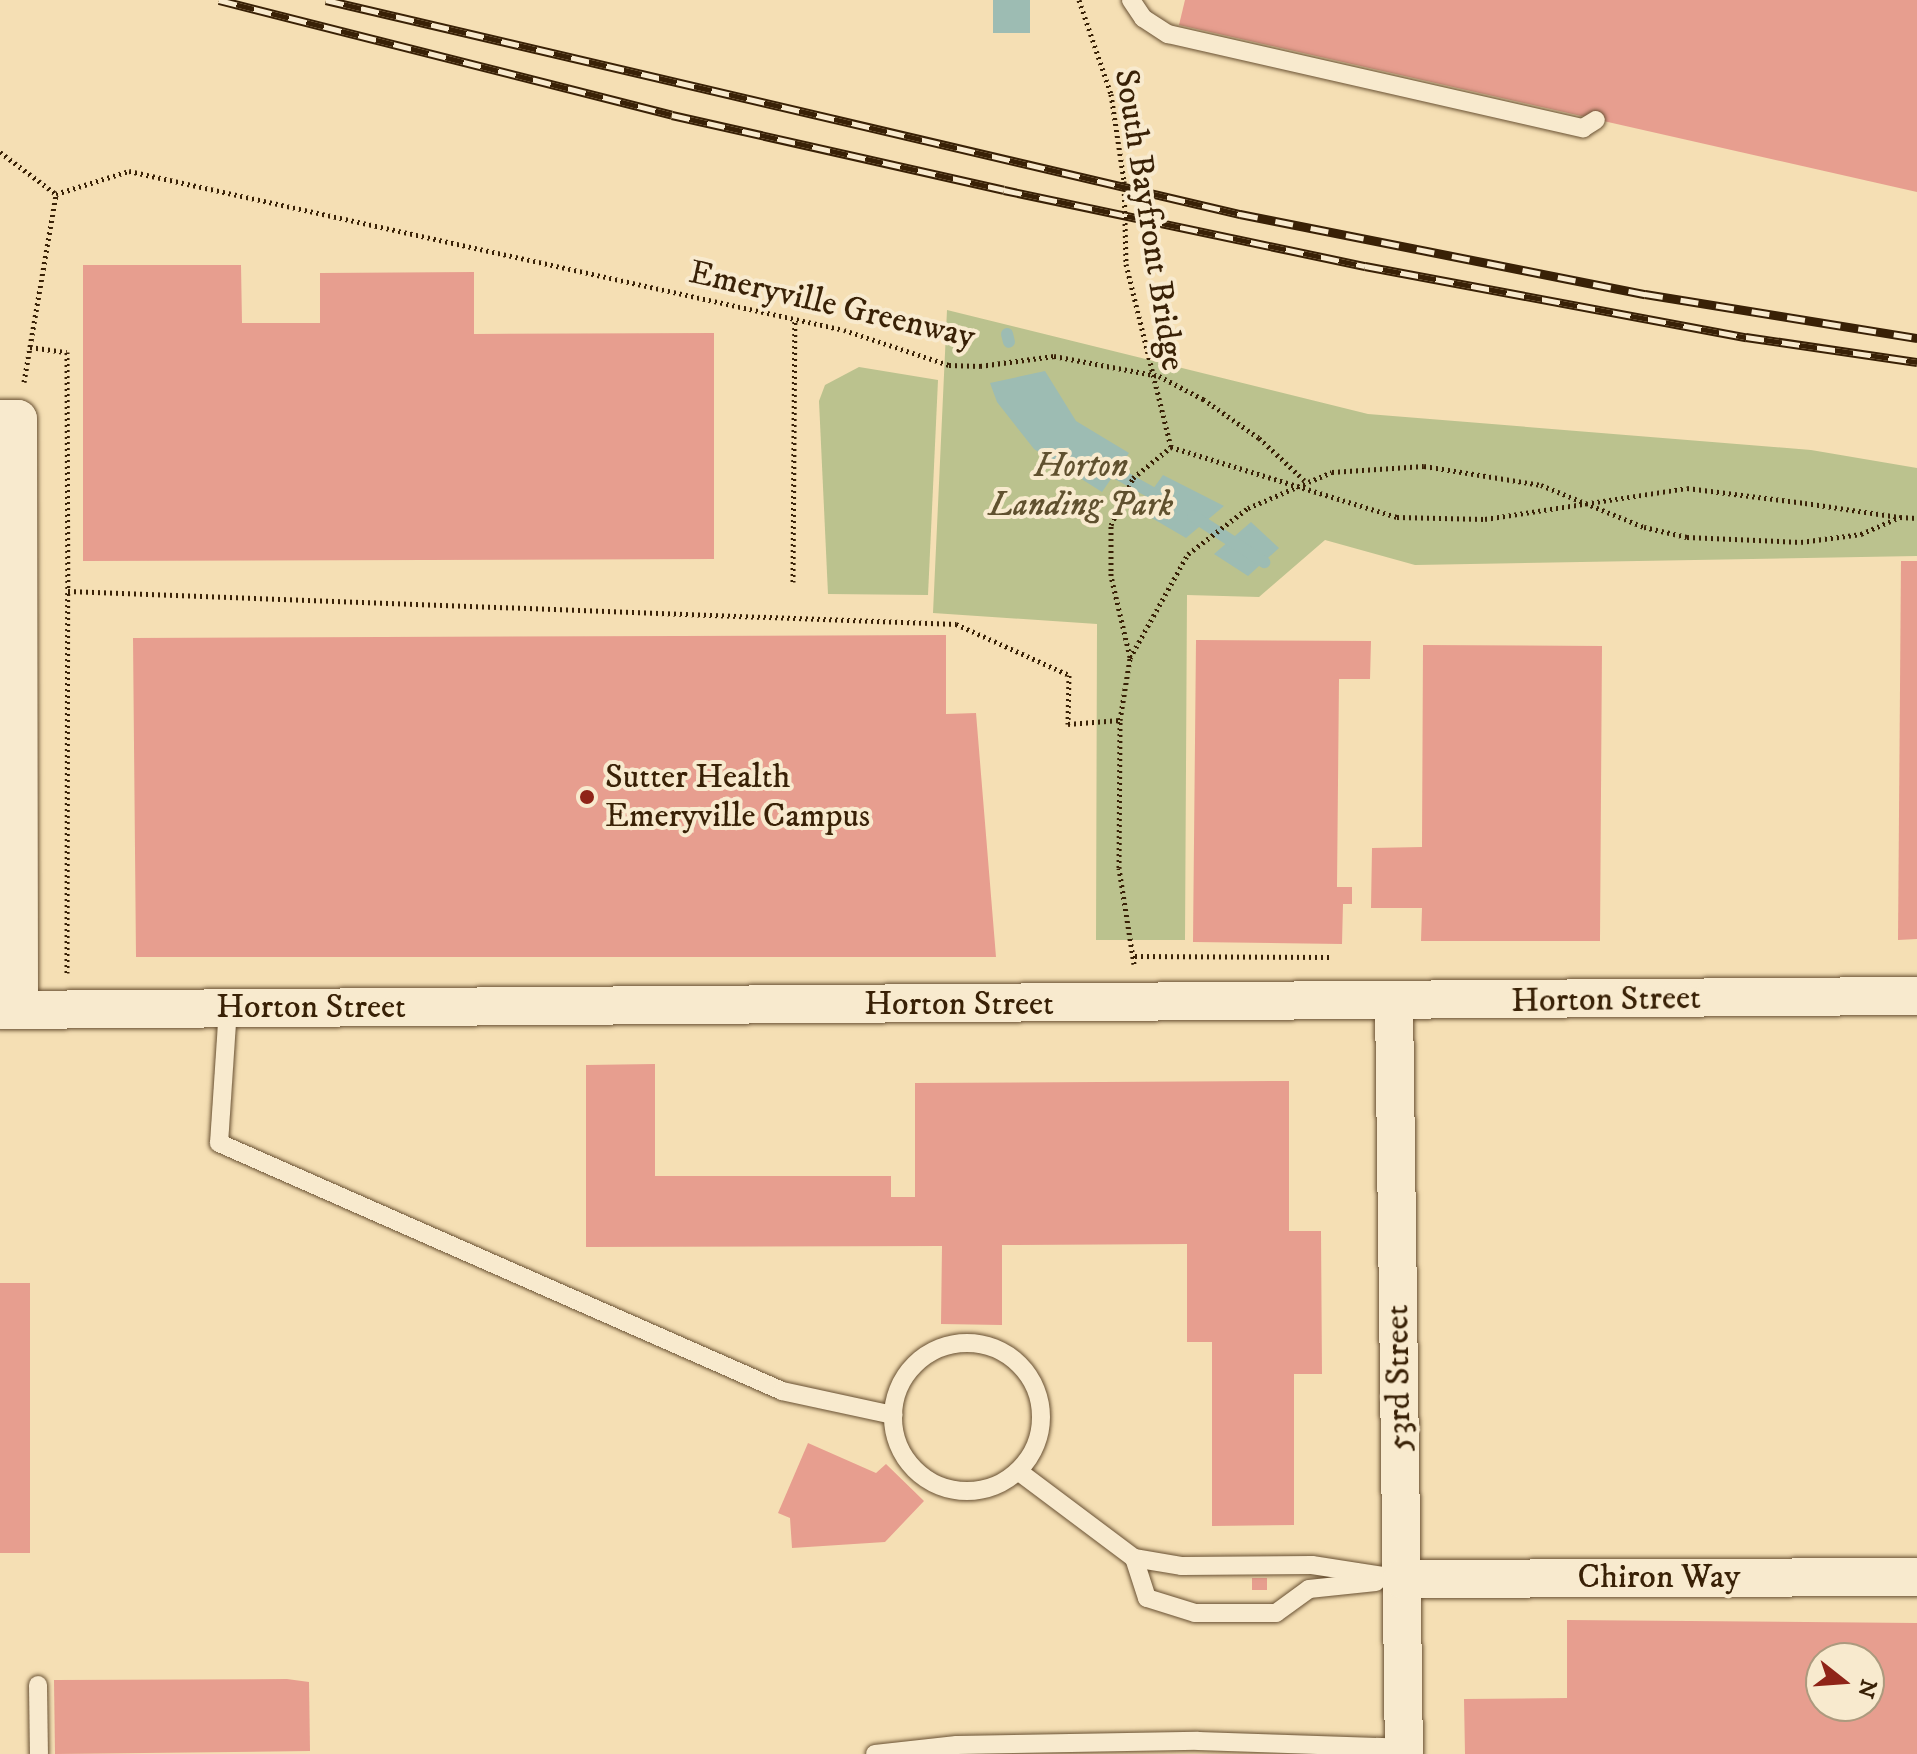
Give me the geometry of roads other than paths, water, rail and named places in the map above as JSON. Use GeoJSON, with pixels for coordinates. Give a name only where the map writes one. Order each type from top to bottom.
{"type":"FeatureCollection","features":[{"type":"Feature","properties":{"kind":"street"},"geometry":{"type":"LineString","coordinates":[[9,419],[10,1010]]}},
{"type":"Feature","properties":{"kind":"street","name":"Horton Street"},"geometry":{"type":"LineString","coordinates":[[10,1010],[1917,996]]}},
{"type":"Feature","properties":{"kind":"street","name":"53rd Street"},"geometry":{"type":"LineString","coordinates":[[1394,1002],[1404,1751]]}},
{"type":"Feature","properties":{"kind":"street","name":"Chiron Way"},"geometry":{"type":"LineString","coordinates":[[1402,1579],[1917,1577]]}},
{"type":"Feature","properties":{"kind":"lane"},"geometry":{"type":"LineString","coordinates":[[1131,0],[1143,18],[1168,34],[1583,128],[1596,120]]}},
{"type":"Feature","properties":{"kind":"lane"},"geometry":{"type":"LineString","coordinates":[[228,1008],[219,1143],[782,1391],[893,1415]]}},
{"type":"Feature","properties":{"kind":"lane"},"geometry":{"type":"LineString","coordinates":[[969,1342],[997,1349],[1021,1365],[1037,1390],[1041,1418],[1035,1447],[1018,1471],[994,1487],[965,1492],[937,1486],[913,1469],[898,1445],[893,1415],[899,1387],[916,1363],[940,1347],[969,1342]]}},
{"type":"Feature","properties":{"kind":"lane"},"geometry":{"type":"LineString","coordinates":[[1018,1471],[1134,1558],[1182,1566],[1312,1565],[1402,1579]]}},
{"type":"Feature","properties":{"kind":"lane"},"geometry":{"type":"LineString","coordinates":[[1134,1558],[1147,1598],[1195,1613],[1276,1613],[1309,1589],[1402,1579]]}},
{"type":"Feature","properties":{"kind":"lane"},"geometry":{"type":"LineString","coordinates":[[38,1685],[39,1754]]}},
{"type":"Feature","properties":{"kind":"lane"},"geometry":{"type":"LineString","coordinates":[[875,1754],[957,1745],[1198,1741],[1404,1751]]}},
{"type":"Feature","properties":{"kind":"water"},"geometry":{"type":"Polygon","coordinates":[[[993,0],[1030,0],[1030,33],[993,33],[993,0]]]}},
{"type":"Feature","properties":{"kind":"water"},"geometry":{"type":"Polygon","coordinates":[[[1045,371],[1076,421],[1129,453],[1102,492],[1034,449],[997,402],[990,383],[1045,371]]]}},
{"type":"Feature","properties":{"kind":"water"},"geometry":{"type":"Polygon","coordinates":[[[1163,475],[1224,506],[1186,538],[1138,510],[1163,475]]]}},
{"type":"Feature","properties":{"kind":"water"},"geometry":{"type":"Polygon","coordinates":[[[1251,522],[1279,548],[1248,576],[1214,554],[1251,522]]]}},
{"type":"Feature","properties":{"kind":"waterway"},"geometry":{"type":"LineString","coordinates":[[1007,334],[1009,342]]}},
{"type":"Feature","properties":{"kind":"waterway"},"geometry":{"type":"LineString","coordinates":[[1102,465],[1163,499]]}},
{"type":"Feature","properties":{"kind":"waterway"},"geometry":{"type":"LineString","coordinates":[[1193,516],[1264,562]]}},
{"type":"Feature","properties":{"kind":"railway"},"geometry":{"type":"LineString","coordinates":[[219,0],[672,115],[1004,190],[1365,266],[1746,337],[1917,362]]}},
{"type":"Feature","properties":{"kind":"railway"},"geometry":{"type":"LineString","coordinates":[[326,0],[1240,214],[1645,294],[1917,338]]}},
{"type":"Feature","properties":{"kind":"place","name":"Sutter Health Emeryville Campus"},"geometry":{"type":"Point","coordinates":[587,797]}},
{"type":"Feature","properties":{"kind":"park label","name":"Horton Landing Park"},"geometry":{"type":"Point","coordinates":[1081,486]}}]}
